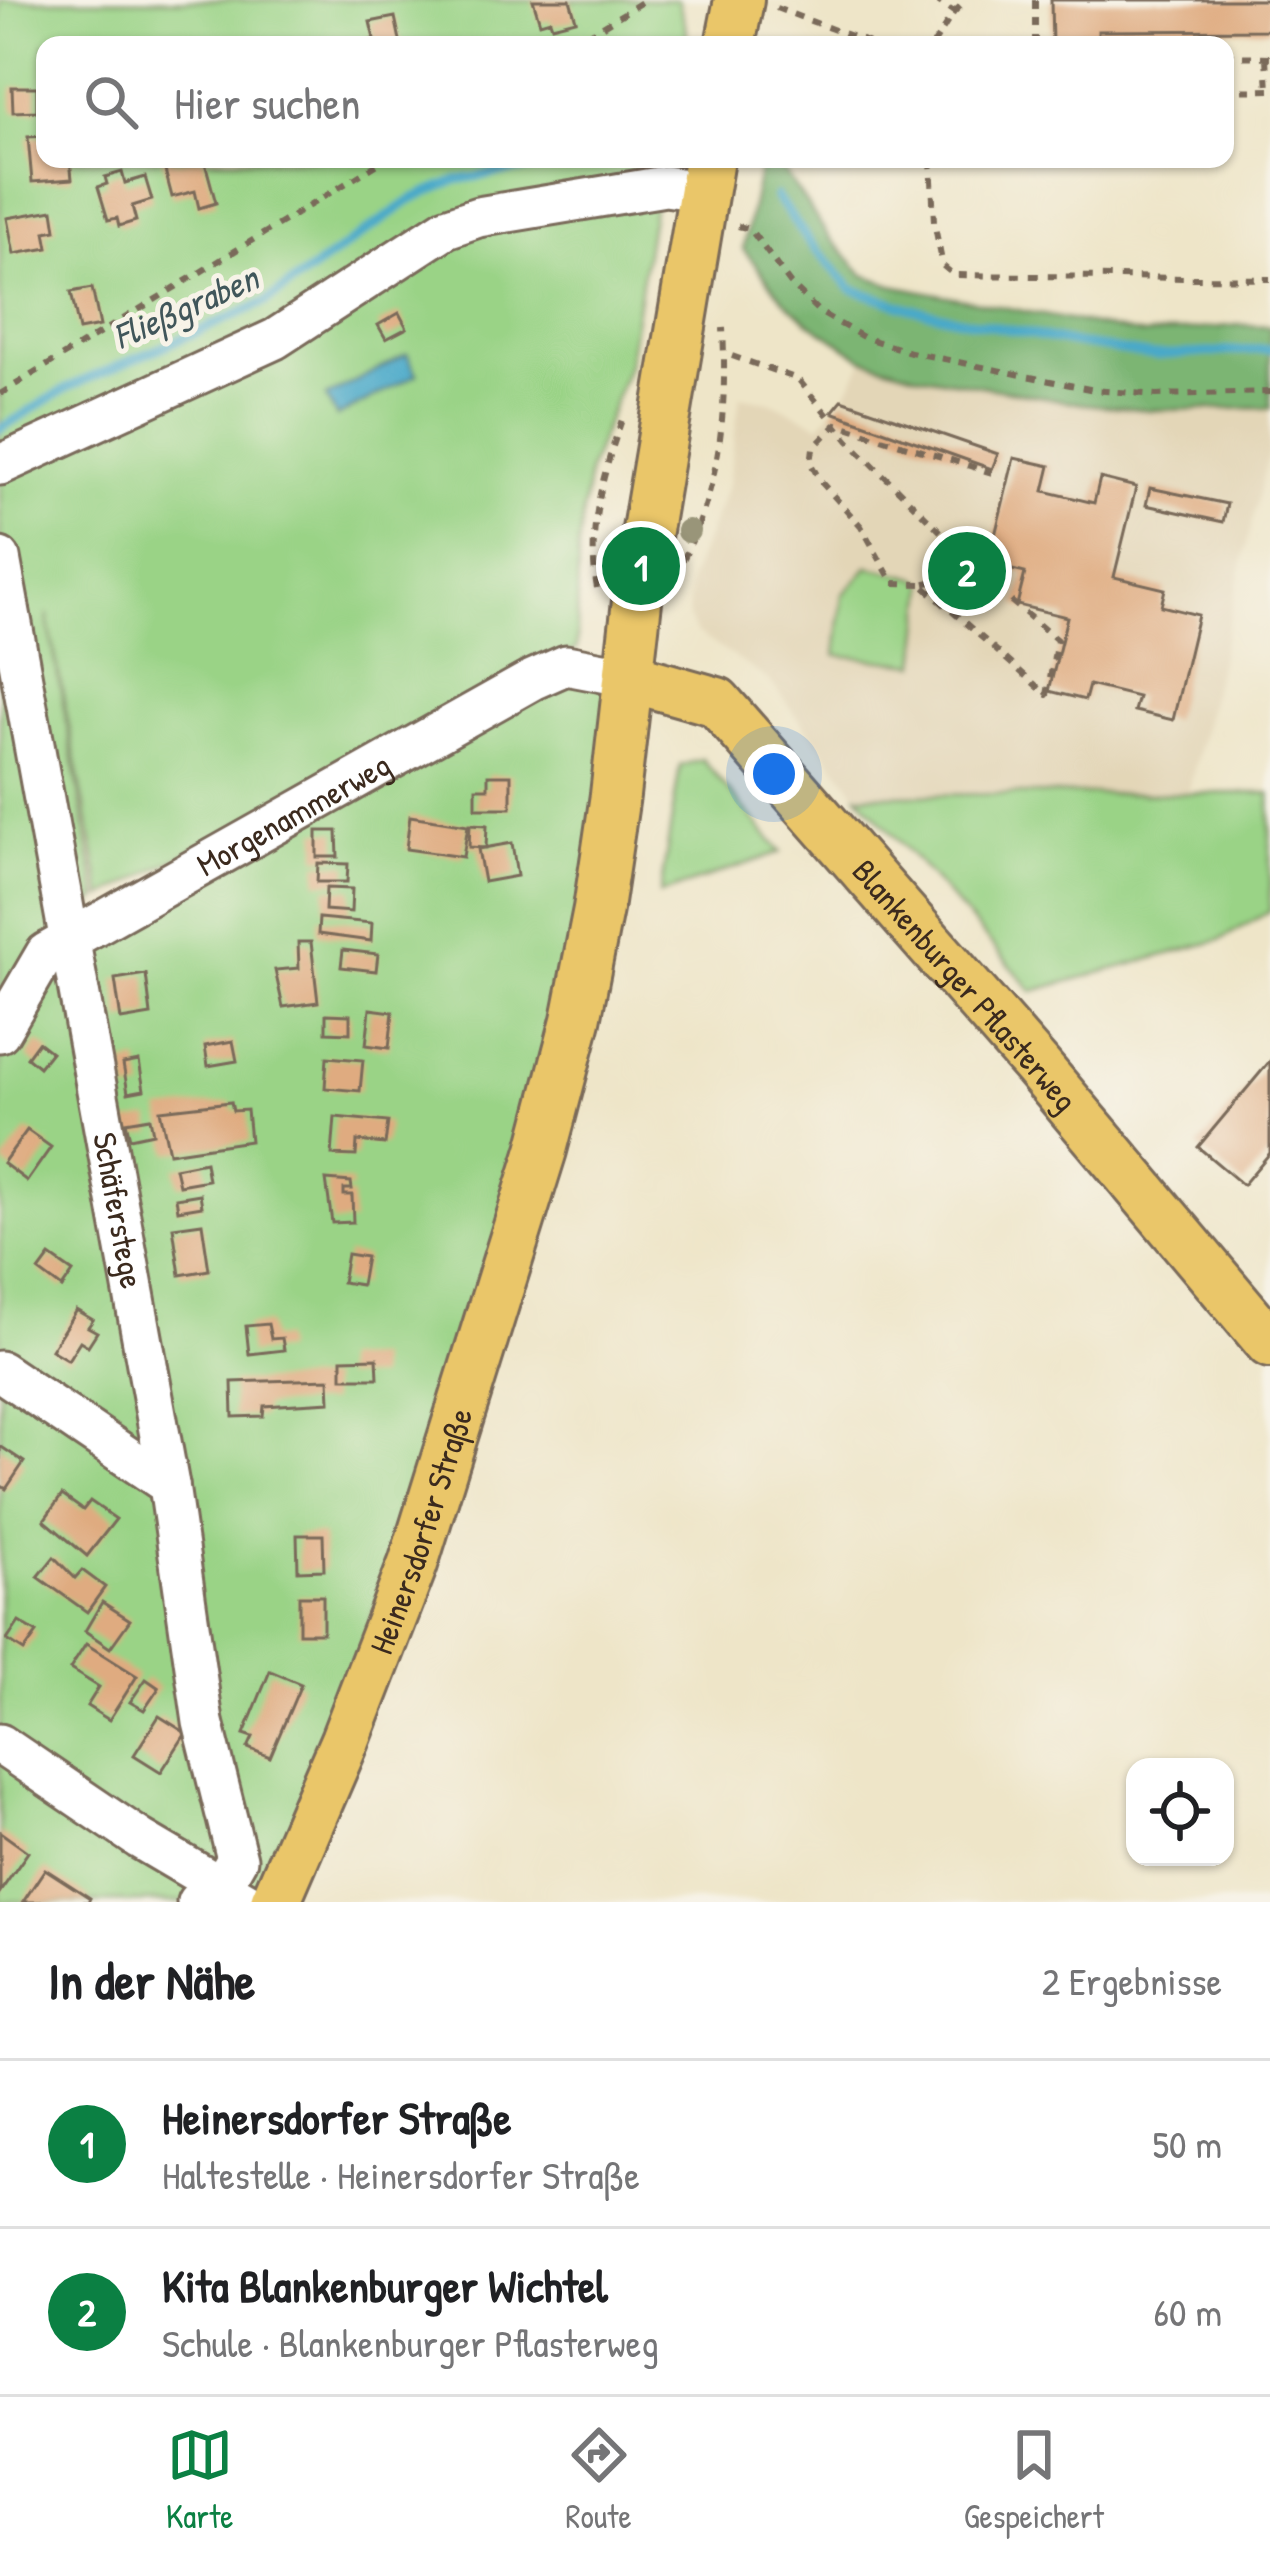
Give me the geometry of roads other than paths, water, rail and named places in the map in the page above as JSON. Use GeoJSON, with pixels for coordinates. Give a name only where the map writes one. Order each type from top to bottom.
{"type":"FeatureCollection","features":[{"type":"Feature","properties":{"kind":"main road"},"geometry":{"type":"LineString","coordinates":[[736,36],[756,4]]}},
{"type":"Feature","properties":{"kind":"main road","name":"Heinersdorfer Straße"},"geometry":{"type":"LineString","coordinates":[[275,1902],[413,1564],[542,1150],[576,1020],[598,909],[641,566],[721,200]]}},
{"type":"Feature","properties":{"kind":"main road","name":"Blankenburger Pflasterweg"},"geometry":{"type":"LineString","coordinates":[[629,677],[717,702],[1036,1065],[1270,1343]]}},
{"type":"Feature","properties":{"kind":"lane"},"geometry":{"type":"LineString","coordinates":[[2,464],[275,339],[446,228],[478,217],[665,186],[721,200]]}},
{"type":"Feature","properties":{"kind":"lane","name":"Schäferstege"},"geometry":{"type":"LineString","coordinates":[[0,558],[169,1485],[226,1887]]}},
{"type":"Feature","properties":{"kind":"lane","name":"Morgenammerweg"},"geometry":{"type":"LineString","coordinates":[[0,1032],[46,953],[532,680],[566,665],[629,677]]}},
{"type":"Feature","properties":{"kind":"lane"},"geometry":{"type":"LineString","coordinates":[[0,1371],[169,1485]]}},
{"type":"Feature","properties":{"kind":"lane"},"geometry":{"type":"LineString","coordinates":[[0,1744],[140,1839],[226,1887]]}},
{"type":"Feature","properties":{"kind":"water"},"geometry":{"type":"Polygon","coordinates":[[[407,354],[417,374],[337,417],[326,397],[407,354]]]}},
{"type":"Feature","properties":{"kind":"waterway","name":"Fließgraben"},"geometry":{"type":"LineString","coordinates":[[0,429],[67,388],[266,302],[414,198],[456,180],[531,168]]}},
{"type":"Feature","properties":{"kind":"waterway","name":"Fließgraben"},"geometry":{"type":"LineString","coordinates":[[776,197],[852,289],[910,308],[1154,356],[1270,349]]}},
{"type":"Feature","properties":{"kind":"place","name":"Heinersdorfer Straße"},"geometry":{"type":"Point","coordinates":[641,566]}},
{"type":"Feature","properties":{"kind":"place","name":"Kita Blankenburger Wichtel"},"geometry":{"type":"Point","coordinates":[967,571]}}]}
